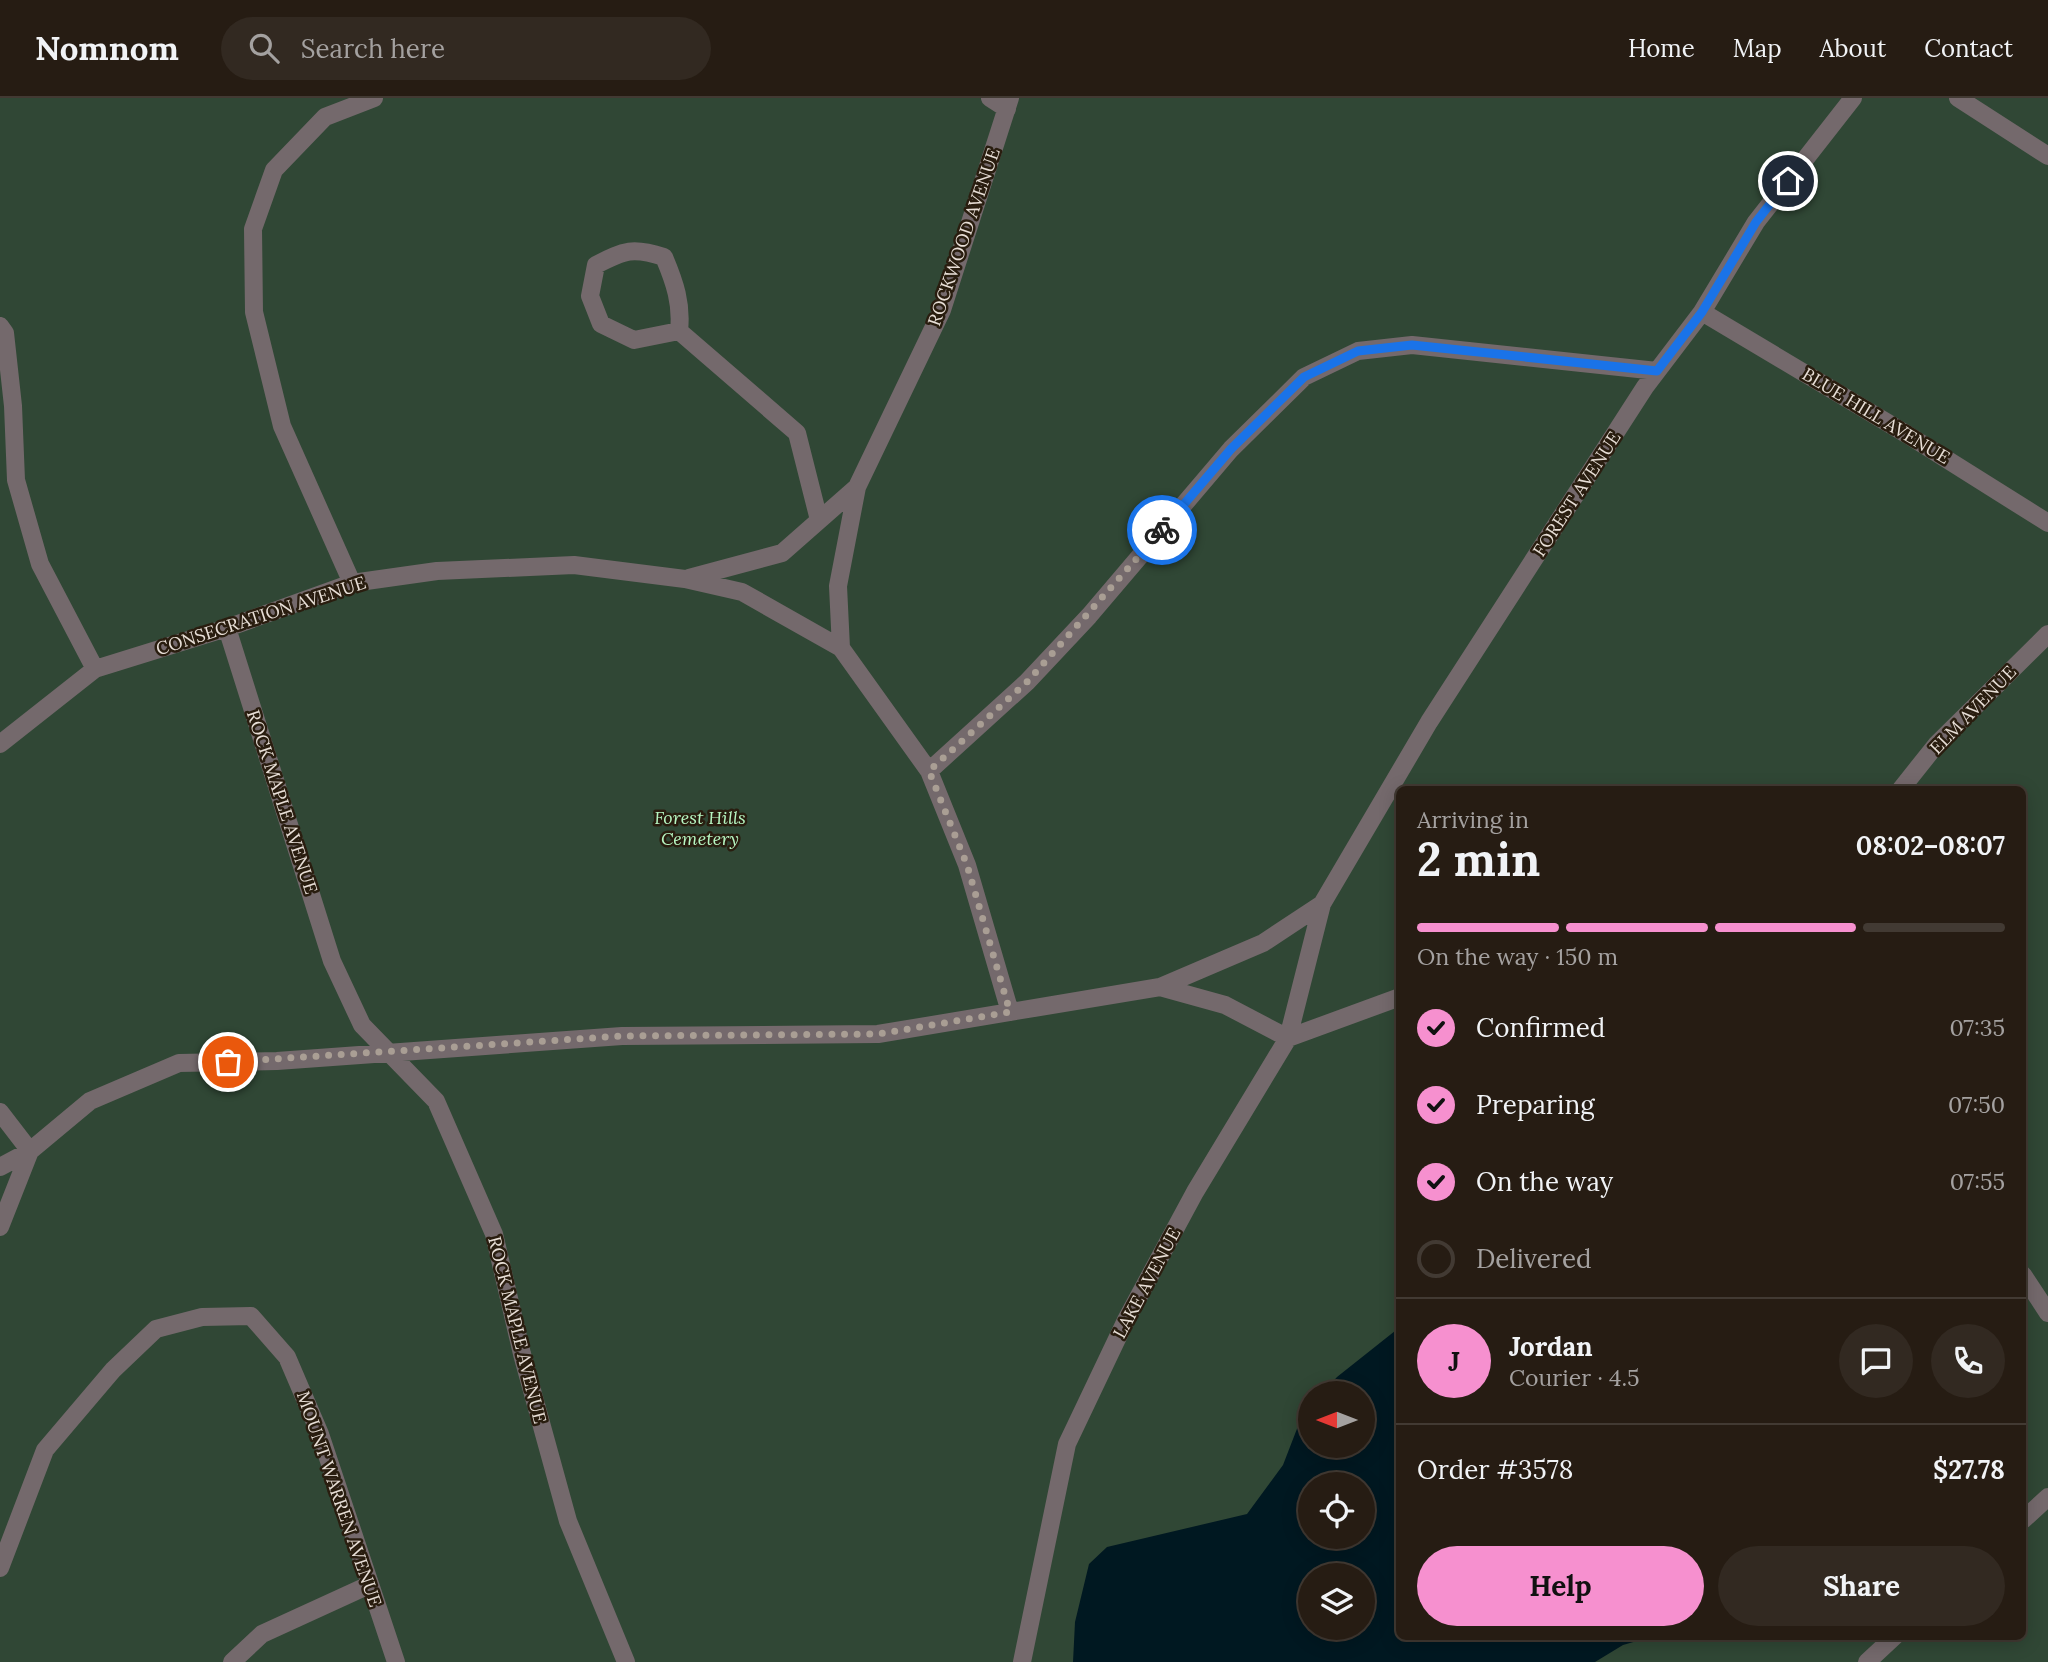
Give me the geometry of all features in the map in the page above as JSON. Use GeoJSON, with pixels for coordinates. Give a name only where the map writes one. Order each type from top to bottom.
{"type":"FeatureCollection","features":[{"type":"Feature","properties":{"kind":"lane"},"geometry":{"type":"LineString","coordinates":[[352,583],[282,426],[254,312],[253,229],[274,170],[325,117],[374,98]]}},
{"type":"Feature","properties":{"kind":"lane"},"geometry":{"type":"LineString","coordinates":[[990,98],[1009,104]]}},
{"type":"Feature","properties":{"kind":"lane","name":"FOREST AVENUE"},"geometry":{"type":"LineString","coordinates":[[1288,1038],[1322,904],[1429,722],[1657,371],[1702,312],[1756,222],[1853,98]]}},
{"type":"Feature","properties":{"kind":"lane"},"geometry":{"type":"LineString","coordinates":[[1958,98],[2048,156]]}},
{"type":"Feature","properties":{"kind":"lane","name":"ROCKWOOD AVENUE"},"geometry":{"type":"LineString","coordinates":[[841,648],[838,586],[858,487],[942,310],[1009,104]]}},
{"type":"Feature","properties":{"kind":"lane"},"geometry":{"type":"LineString","coordinates":[[638,249],[664,257],[675,281],[681,310],[679,331],[634,340],[601,324],[590,296],[596,265],[620,253],[638,249]]}},
{"type":"Feature","properties":{"kind":"lane","name":"BLUE HILL AVENUE"},"geometry":{"type":"LineString","coordinates":[[1702,312],[1908,435],[2048,523]]}},
{"type":"Feature","properties":{"kind":"lane"},"geometry":{"type":"LineString","coordinates":[[0,326],[6,345],[13,406],[16,480],[40,564],[94,669]]}},
{"type":"Feature","properties":{"kind":"lane"},"geometry":{"type":"LineString","coordinates":[[679,331],[797,433],[820,520]]}},
{"type":"Feature","properties":{"kind":"lane"},"geometry":{"type":"LineString","coordinates":[[929,771],[1027,682],[1089,616],[1231,449],[1304,377],[1358,351],[1412,345],[1657,371]]}},
{"type":"Feature","properties":{"kind":"lane","name":"ROCKWOOD AVENUE"},"geometry":{"type":"LineString","coordinates":[[685,579],[782,553],[858,487]]}},
{"type":"Feature","properties":{"kind":"lane","name":"CONSECRATION AVENUE"},"geometry":{"type":"LineString","coordinates":[[0,744],[94,669],[227,628],[352,583],[438,571],[573,565],[685,579],[742,592],[841,648],[929,771],[967,865],[1010,1012]]}},
{"type":"Feature","properties":{"kind":"lane","name":"ROCK MAPLE AVENUE"},"geometry":{"type":"LineString","coordinates":[[227,628],[332,961],[362,1025],[436,1101],[494,1234],[522,1354],[568,1521],[626,1662]]}},
{"type":"Feature","properties":{"kind":"lane","name":"ELM AVENUE"},"geometry":{"type":"LineString","coordinates":[[1903,786],[1936,745],[2048,634]]}},
{"type":"Feature","properties":{"kind":"lane","name":"FOREST AVENUE"},"geometry":{"type":"LineString","coordinates":[[1160,987],[1263,943],[1322,904]]}},
{"type":"Feature","properties":{"kind":"lane"},"geometry":{"type":"LineString","coordinates":[[0,1167],[30,1151],[90,1101],[179,1063],[277,1060],[622,1036],[878,1034],[1160,987],[1225,1005],[1288,1038],[1396,998]]}},
{"type":"Feature","properties":{"kind":"lane","name":"LAKE AVENUE"},"geometry":{"type":"LineString","coordinates":[[1022,1662],[1067,1444],[1126,1320],[1195,1192],[1288,1038]]}},
{"type":"Feature","properties":{"kind":"lane"},"geometry":{"type":"LineString","coordinates":[[0,1112],[30,1151]]}},
{"type":"Feature","properties":{"kind":"lane"},"geometry":{"type":"LineString","coordinates":[[0,1227],[30,1151]]}},
{"type":"Feature","properties":{"kind":"lane"},"geometry":{"type":"LineString","coordinates":[[2026,1280],[2048,1313]]}},
{"type":"Feature","properties":{"kind":"lane","name":"MOUNT WARREN AVENUE"},"geometry":{"type":"LineString","coordinates":[[0,1568],[45,1450],[113,1370],[156,1329],[202,1317],[251,1315],[287,1357],[320,1434],[396,1662]]}},
{"type":"Feature","properties":{"kind":"lane"},"geometry":{"type":"LineString","coordinates":[[2026,1517],[2048,1497]]}},
{"type":"Feature","properties":{"kind":"lane"},"geometry":{"type":"LineString","coordinates":[[232,1662],[262,1634],[369,1585]]}},
{"type":"Feature","properties":{"kind":"lane"},"geometry":{"type":"LineString","coordinates":[[1867,1662],[1891,1640]]}},
{"type":"Feature","properties":{"kind":"green space","name":"Forest Hills Cemetery"},"geometry":{"type":"Polygon","coordinates":[[[0,98],[2048,98],[2048,1662],[0,1662],[0,98]]]}},
{"type":"Feature","properties":{"kind":"water"},"geometry":{"type":"Polygon","coordinates":[[[1396,1330],[1396,1640],[1640,1640],[1623,1645],[1595,1662],[1073,1662],[1075,1622],[1089,1564],[1107,1547],[1247,1514],[1283,1465],[1298,1426],[1298,1458],[1376,1458],[1376,1381],[1334,1381],[1396,1330]]]}},
{"type":"Feature","properties":{"kind":"way so far"},"geometry":{"type":"LineString","coordinates":[[228,1062],[622,1036],[878,1034],[1010,1012],[967,865],[929,771],[1027,682],[1089,616],[1162,530]]}},
{"type":"Feature","properties":{"kind":"route"},"geometry":{"type":"LineString","coordinates":[[1162,530],[1231,449],[1304,377],[1358,351],[1412,345],[1657,371],[1702,312],[1756,222],[1788,181]]}}]}
